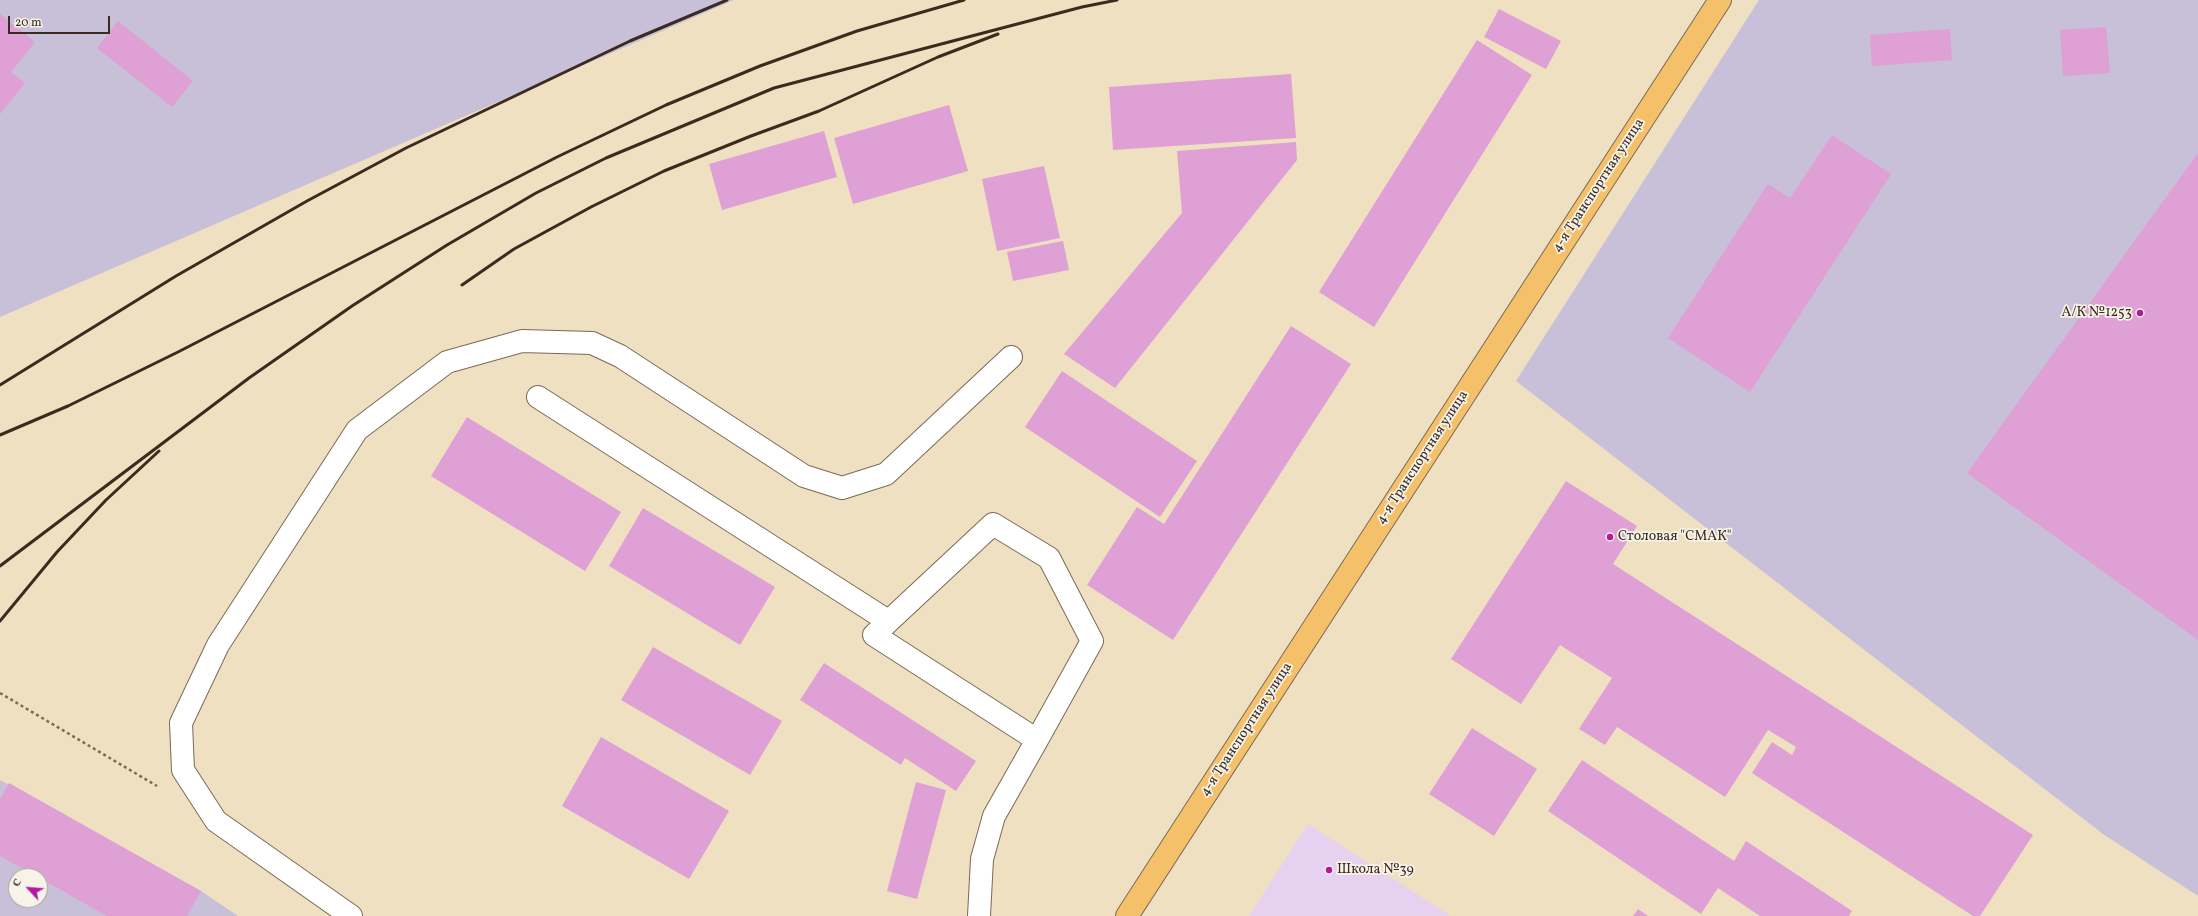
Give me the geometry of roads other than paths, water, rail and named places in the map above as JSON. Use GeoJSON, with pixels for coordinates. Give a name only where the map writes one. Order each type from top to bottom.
{"type":"FeatureCollection","features":[{"type":"Feature","properties":{"kind":"main road","name":"4-я Транспортная улица"},"geometry":{"type":"LineString","coordinates":[[1127,916],[1720,0]]}},
{"type":"Feature","properties":{"kind":"street"},"geometry":{"type":"LineString","coordinates":[[351,916],[216,821],[183,770],[181,723],[218,645],[357,430],[447,362],[522,341],[592,343],[620,356],[804,476],[842,488],[886,474],[1011,357]]}},
{"type":"Feature","properties":{"kind":"street"},"geometry":{"type":"LineString","coordinates":[[538,397],[888,622]]}},
{"type":"Feature","properties":{"kind":"street"},"geometry":{"type":"LineString","coordinates":[[979,916],[982,859],[994,816],[1037,740],[1092,641],[1049,558],[993,524],[874,635],[1037,740]]}},
{"type":"Feature","properties":{"kind":"railway"},"geometry":{"type":"LineString","coordinates":[[0,385],[176,276],[307,201],[406,148],[630,41],[727,0]]}},
{"type":"Feature","properties":{"kind":"railway"},"geometry":{"type":"LineString","coordinates":[[0,435],[68,406],[178,352],[557,157],[666,105],[760,66],[857,31],[964,0]]}},
{"type":"Feature","properties":{"kind":"railway"},"geometry":{"type":"LineString","coordinates":[[0,566],[249,378],[352,306],[447,245],[536,193],[606,158],[774,88],[1082,7],[1117,0]]}},
{"type":"Feature","properties":{"kind":"railway"},"geometry":{"type":"LineString","coordinates":[[462,285],[514,249],[591,207],[664,171],[751,136],[819,111],[938,57],[998,34]]}},
{"type":"Feature","properties":{"kind":"railway"},"geometry":{"type":"LineString","coordinates":[[0,621],[57,552],[106,500],[159,451]]}},
{"type":"Feature","properties":{"kind":"place","name":"А/К №1253"},"geometry":{"type":"Point","coordinates":[2140,313]}},
{"type":"Feature","properties":{"kind":"place","name":"Столовая \"СМАК\""},"geometry":{"type":"Point","coordinates":[1610,537]}},
{"type":"Feature","properties":{"kind":"place","name":"Школа №39"},"geometry":{"type":"Point","coordinates":[1329,870]}}]}
